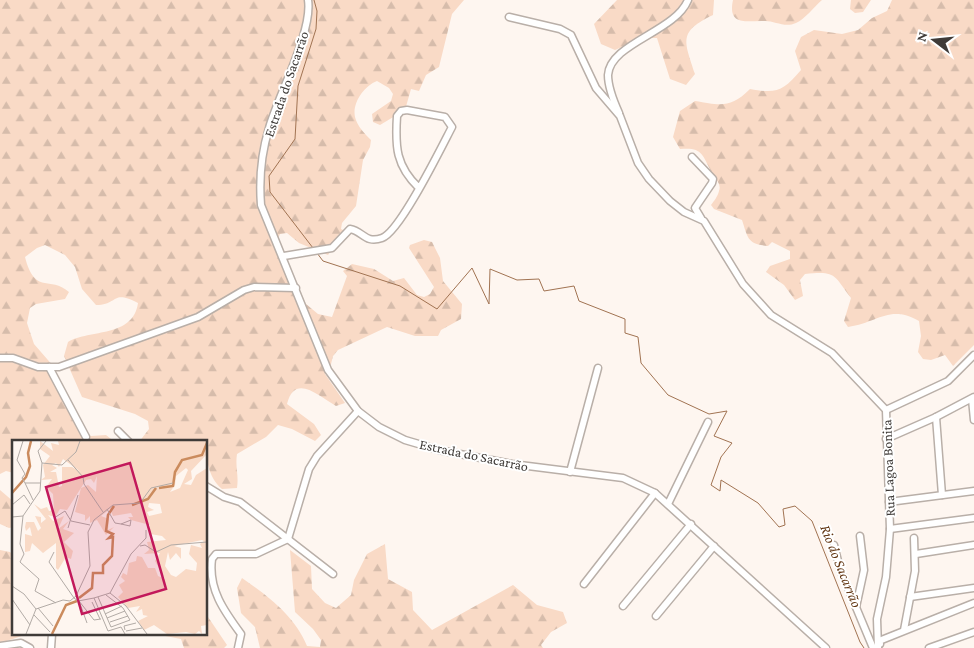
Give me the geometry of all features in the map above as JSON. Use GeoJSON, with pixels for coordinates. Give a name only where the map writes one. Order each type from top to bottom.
{"type":"FeatureCollection","features":[{"type":"Feature","properties":{"kind":"street","name":"Estrada do Sacarrão"},"geometry":{"type":"LineString","coordinates":[[308,0],[308,20],[269,129],[259,177],[261,205],[284,256],[328,370],[358,411],[379,427],[431,447],[512,464],[623,478],[655,493],[826,648]]}},
{"type":"Feature","properties":{"kind":"street"},"geometry":{"type":"LineString","coordinates":[[688,0],[682,12],[665,26],[628,48],[610,67],[608,75],[620,116],[638,163],[649,179],[670,202],[684,212],[704,221]]}},
{"type":"Feature","properties":{"kind":"street"},"geometry":{"type":"LineString","coordinates":[[509,18],[566,31],[570,35],[596,88],[620,116]]}},
{"type":"Feature","properties":{"kind":"street"},"geometry":{"type":"LineString","coordinates":[[284,256],[332,248],[350,229],[362,237],[371,240],[383,238],[395,229],[419,188],[452,127],[445,117],[407,110],[401,111],[397,116],[397,150],[400,166],[406,176],[419,188]]}},
{"type":"Feature","properties":{"kind":"street"},"geometry":{"type":"LineString","coordinates":[[692,157],[712,180],[712,183],[695,208],[704,221]]}},
{"type":"Feature","properties":{"kind":"street","name":"Rua Lagoa Bonita"},"geometry":{"type":"LineString","coordinates":[[704,221],[744,284],[757,300],[786,326],[832,353],[886,410],[890,529],[886,577],[877,619],[878,645],[882,648]]}},
{"type":"Feature","properties":{"kind":"street"},"geometry":{"type":"LineString","coordinates":[[0,358],[13,358],[38,367],[59,367],[198,317],[244,290],[254,288],[296,288]]}},
{"type":"Feature","properties":{"kind":"street"},"geometry":{"type":"LineString","coordinates":[[886,410],[948,381],[974,355]]}},
{"type":"Feature","properties":{"kind":"street"},"geometry":{"type":"LineString","coordinates":[[49,367],[86,436]]}},
{"type":"Feature","properties":{"kind":"street"},"geometry":{"type":"LineString","coordinates":[[570,472],[598,368]]}},
{"type":"Feature","properties":{"kind":"street"},"geometry":{"type":"LineString","coordinates":[[886,439],[973,398],[974,420]]}},
{"type":"Feature","properties":{"kind":"street"},"geometry":{"type":"LineString","coordinates":[[238,648],[241,634],[221,607],[213,584],[212,559],[216,554],[224,552],[256,554],[288,539],[309,469],[317,456],[358,411]]}},
{"type":"Feature","properties":{"kind":"street"},"geometry":{"type":"LineString","coordinates":[[936,417],[942,495]]}},
{"type":"Feature","properties":{"kind":"street"},"geometry":{"type":"LineString","coordinates":[[668,504],[708,422]]}},
{"type":"Feature","properties":{"kind":"street"},"geometry":{"type":"LineString","coordinates":[[118,431],[127,440]]}},
{"type":"Feature","properties":{"kind":"street"},"geometry":{"type":"LineString","coordinates":[[208,487],[224,497],[240,502],[333,574]]}},
{"type":"Feature","properties":{"kind":"street"},"geometry":{"type":"LineString","coordinates":[[889,502],[974,491]]}},
{"type":"Feature","properties":{"kind":"street"},"geometry":{"type":"LineString","coordinates":[[584,584],[655,493]]}},
{"type":"Feature","properties":{"kind":"street"},"geometry":{"type":"LineString","coordinates":[[890,529],[974,518]]}},
{"type":"Feature","properties":{"kind":"street"},"geometry":{"type":"LineString","coordinates":[[623,606],[691,524]]}},
{"type":"Feature","properties":{"kind":"street"},"geometry":{"type":"LineString","coordinates":[[856,608],[864,570],[860,536]]}},
{"type":"Feature","properties":{"kind":"street"},"geometry":{"type":"LineString","coordinates":[[904,630],[916,554],[914,538]]}},
{"type":"Feature","properties":{"kind":"street"},"geometry":{"type":"LineString","coordinates":[[834,545],[872,648]]}},
{"type":"Feature","properties":{"kind":"street"},"geometry":{"type":"LineString","coordinates":[[916,554],[974,545]]}},
{"type":"Feature","properties":{"kind":"street"},"geometry":{"type":"LineString","coordinates":[[656,616],[714,546]]}},
{"type":"Feature","properties":{"kind":"street"},"geometry":{"type":"LineString","coordinates":[[910,597],[974,588]]}},
{"type":"Feature","properties":{"kind":"street"},"geometry":{"type":"LineString","coordinates":[[878,645],[904,630],[974,602]]}},
{"type":"Feature","properties":{"kind":"street"},"geometry":{"type":"LineString","coordinates":[[929,648],[942,646],[974,632]]}},
{"type":"Feature","properties":{"kind":"street"},"geometry":{"type":"LineString","coordinates":[[0,646],[21,643],[30,648]]}},
{"type":"Feature","properties":{"kind":"green space"},"geometry":{"type":"Polygon","coordinates":[[[0,0],[464,0],[452,14],[439,67],[426,75],[419,91],[411,89],[405,110],[380,125],[373,122],[372,114],[391,101],[393,94],[389,88],[377,81],[364,91],[357,101],[355,117],[359,127],[371,140],[370,147],[363,160],[356,206],[342,223],[341,229],[345,231],[328,255],[299,243],[287,233],[280,234],[276,242],[306,304],[318,314],[332,317],[347,276],[343,271],[352,264],[374,269],[393,281],[404,278],[417,295],[424,297],[430,294],[434,287],[409,248],[410,245],[424,240],[432,242],[440,258],[443,281],[462,304],[461,319],[441,330],[438,336],[415,336],[387,327],[338,350],[333,356],[329,372],[325,374],[345,403],[336,406],[315,393],[301,388],[291,395],[287,404],[314,424],[321,435],[315,441],[292,429],[278,425],[266,437],[237,454],[237,488],[222,489],[214,479],[209,467],[208,440],[141,440],[149,429],[148,421],[135,414],[82,397],[64,356],[68,342],[77,338],[109,331],[128,322],[134,314],[138,303],[119,297],[108,303],[96,305],[82,289],[75,267],[65,255],[45,245],[37,248],[25,257],[33,277],[38,281],[62,287],[69,292],[65,299],[36,304],[30,308],[27,323],[34,344],[54,367],[54,385],[65,396],[84,430],[91,436],[106,435],[112,440],[12,440],[12,472],[6,471],[0,474],[0,0]]]}},
{"type":"Feature","properties":{"kind":"green space"},"geometry":{"type":"Polygon","coordinates":[[[617,0],[714,0],[713,15],[694,27],[689,32],[687,38],[688,53],[695,74],[686,85],[670,79],[657,38],[642,38],[615,50],[601,44],[594,24],[617,0]]]}},
{"type":"Feature","properties":{"kind":"green space"},"geometry":{"type":"Polygon","coordinates":[[[733,0],[822,0],[806,16],[788,25],[769,21],[741,21],[736,19],[732,9],[733,0]]]}},
{"type":"Feature","properties":{"kind":"green space"},"geometry":{"type":"Polygon","coordinates":[[[851,0],[871,0],[863,12],[855,13],[850,9],[851,0]]]}},
{"type":"Feature","properties":{"kind":"green space"},"geometry":{"type":"Polygon","coordinates":[[[892,0],[974,0],[974,345],[953,366],[945,355],[931,360],[923,359],[918,352],[921,336],[919,321],[909,316],[891,314],[848,327],[844,321],[851,298],[833,276],[823,273],[805,274],[800,280],[803,296],[795,300],[784,285],[766,272],[770,266],[790,259],[790,251],[772,242],[768,246],[752,242],[747,236],[742,220],[714,209],[711,205],[717,197],[720,188],[703,156],[693,149],[680,149],[673,137],[680,111],[695,101],[724,104],[736,100],[750,89],[773,91],[784,87],[801,70],[795,51],[801,37],[814,30],[842,34],[858,30],[872,18],[887,11],[892,0]]]}},
{"type":"Feature","properties":{"kind":"green space"},"geometry":{"type":"Polygon","coordinates":[[[0,490],[12,500],[12,527],[0,524],[0,490]]]}},
{"type":"Feature","properties":{"kind":"green space"},"geometry":{"type":"Polygon","coordinates":[[[385,544],[388,579],[412,592],[413,610],[432,630],[513,585],[537,605],[563,612],[567,623],[551,632],[541,645],[543,648],[260,648],[255,627],[241,613],[237,588],[242,578],[271,600],[288,616],[302,635],[307,646],[320,647],[321,640],[313,629],[295,612],[290,550],[311,566],[312,589],[325,603],[336,608],[351,595],[354,580],[367,554],[385,544]]]}},
{"type":"Feature","properties":{"kind":"green space"},"geometry":{"type":"Polygon","coordinates":[[[0,550],[12,554],[12,636],[22,636],[0,643],[0,550]]]}},
{"type":"Feature","properties":{"kind":"green space"},"geometry":{"type":"Polygon","coordinates":[[[208,617],[227,645],[224,648],[184,648],[181,639],[165,636],[208,636],[208,617]]]}},
{"type":"Feature","properties":{"kind":"waterway","name":"Rio do Sacarrão"},"geometry":{"type":"LineString","coordinates":[[313,248],[270,192],[269,176],[295,139],[298,86],[316,29],[317,11],[314,0]]}},
{"type":"Feature","properties":{"kind":"waterway","name":"Rio do Sacarrão"},"geometry":{"type":"LineString","coordinates":[[317,253],[323,261],[400,286],[437,309],[472,268],[489,304],[490,269],[517,280],[539,279],[544,291],[574,286],[579,301],[625,319],[625,333],[638,337],[641,363],[668,395],[709,414],[727,411],[714,436],[732,443],[721,457],[711,485],[720,491],[721,480],[758,503],[779,527],[785,525],[783,509],[795,506],[812,521],[864,648]]}}]}
